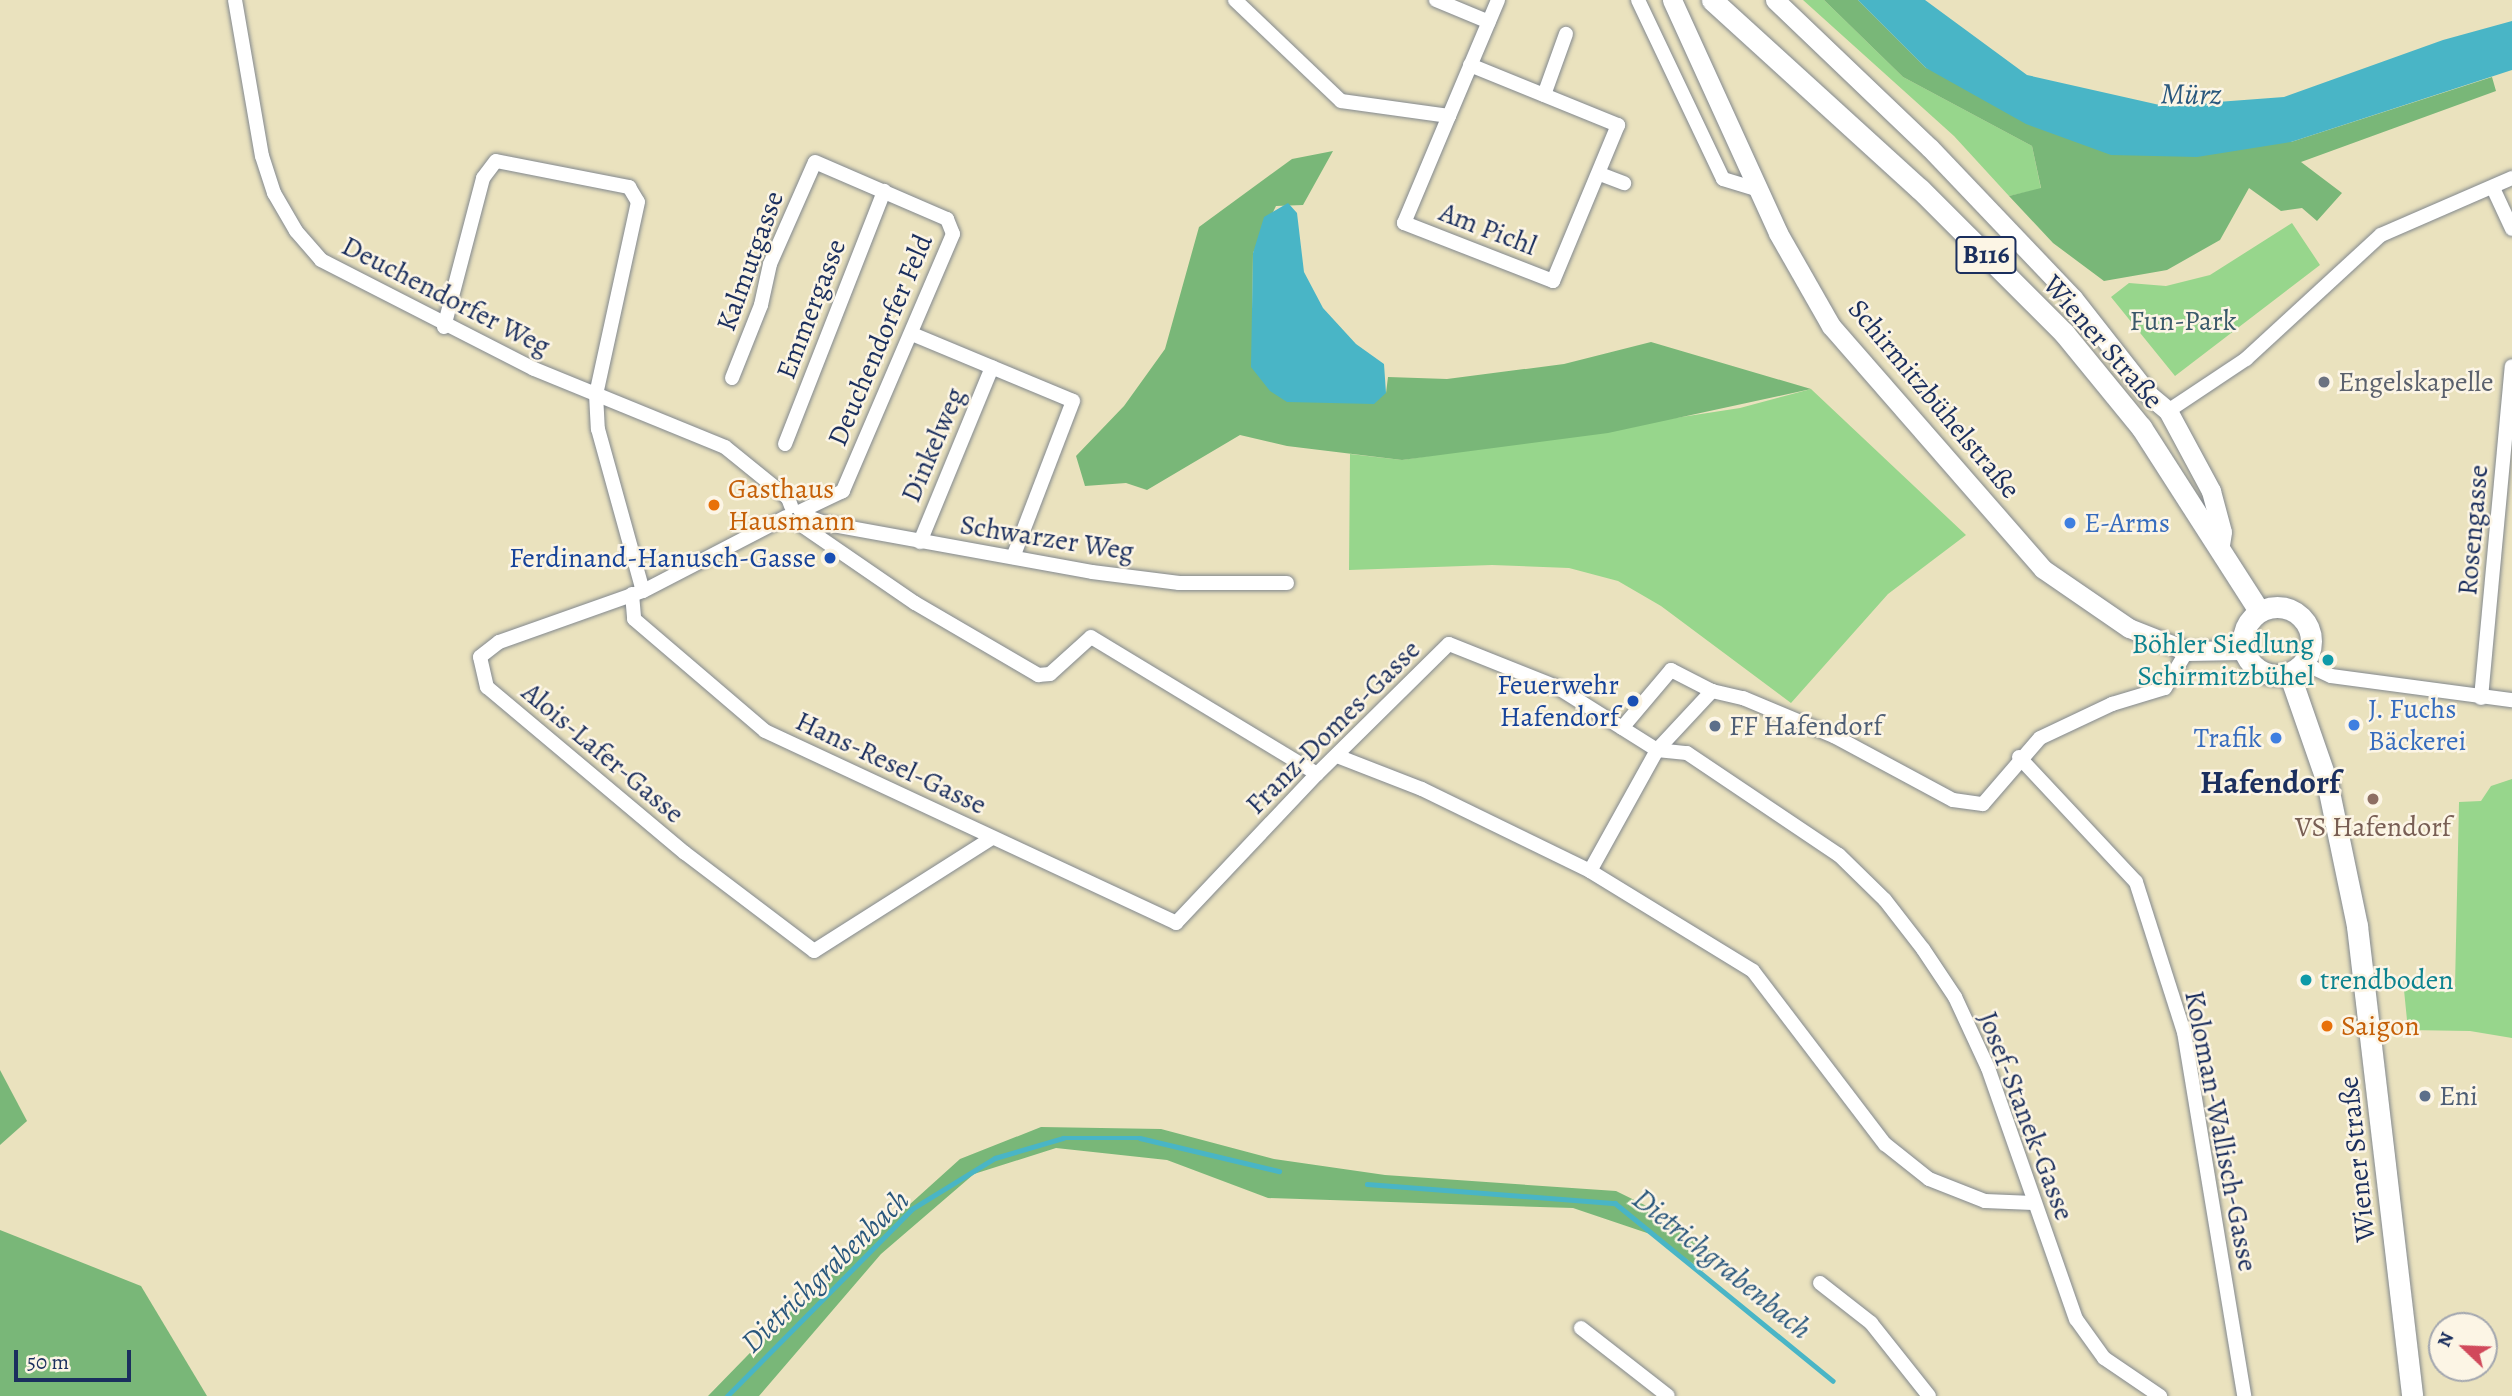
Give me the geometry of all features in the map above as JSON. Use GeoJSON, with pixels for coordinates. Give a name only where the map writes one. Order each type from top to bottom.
{"type":"FeatureCollection","features":[{"type":"Feature","properties":{"kind":"main road","name":"Schirmitzbühelstraße"},"geometry":{"type":"LineString","coordinates":[[1672,0],[1759,190],[1831,326],[2043,569],[2129,628],[2183,649]]}},
{"type":"Feature","properties":{"kind":"main road","name":"Wiener Straße"},"geometry":{"type":"LineString","coordinates":[[1712,0],[1920,189],[2064,333],[2141,427],[2220,545],[2259,611]]}},
{"type":"Feature","properties":{"kind":"main road"},"geometry":{"type":"LineString","coordinates":[[1775,0],[1930,148],[2073,298],[2149,396],[2168,411],[2211,491],[2222,532],[2220,545]]}},
{"type":"Feature","properties":{"kind":"main road"},"geometry":{"type":"LineString","coordinates":[[2282,606],[2302,617],[2311,639],[2296,668],[2272,675],[2259,671],[2243,650],[2244,629],[2259,611],[2282,606]]}},
{"type":"Feature","properties":{"kind":"main road"},"geometry":{"type":"LineString","coordinates":[[2183,649],[2243,650]]}},
{"type":"Feature","properties":{"kind":"main road","name":"Wiener Straße"},"geometry":{"type":"LineString","coordinates":[[2296,668],[2327,782],[2357,926],[2412,1396]]}},
{"type":"Feature","properties":{"kind":"street","name":"Deuchendorfer Weg"},"geometry":{"type":"LineString","coordinates":[[235,0],[262,156],[275,193],[296,231],[321,260],[444,327],[725,447],[788,498],[795,514]]}},
{"type":"Feature","properties":{"kind":"street"},"geometry":{"type":"LineString","coordinates":[[1235,0],[1341,101],[1448,116]]}},
{"type":"Feature","properties":{"kind":"street"},"geometry":{"type":"LineString","coordinates":[[1436,0],[1489,22]]}},
{"type":"Feature","properties":{"kind":"street","name":"Am Pichl"},"geometry":{"type":"LineString","coordinates":[[1470,65],[1618,125],[1600,174],[1553,281],[1404,223],[1448,116],[1498,0]]}},
{"type":"Feature","properties":{"kind":"street"},"geometry":{"type":"LineString","coordinates":[[1638,0],[1723,180],[1759,190]]}},
{"type":"Feature","properties":{"kind":"street"},"geometry":{"type":"LineString","coordinates":[[1544,95],[1566,34]]}},
{"type":"Feature","properties":{"kind":"street","name":"Hans-Resel-Gasse"},"geometry":{"type":"LineString","coordinates":[[444,327],[483,178],[496,161],[629,187],[638,202],[596,394],[598,429],[637,593],[634,619],[765,731],[1176,923]]}},
{"type":"Feature","properties":{"kind":"street","name":"Deuchendorfer Feld"},"geometry":{"type":"LineString","coordinates":[[795,514],[843,491],[953,234],[947,219],[815,162]]}},
{"type":"Feature","properties":{"kind":"street","name":"Kalmutgasse"},"geometry":{"type":"LineString","coordinates":[[732,378],[761,305],[770,264],[815,162]]}},
{"type":"Feature","properties":{"kind":"street"},"geometry":{"type":"LineString","coordinates":[[1600,174],[1624,183]]}},
{"type":"Feature","properties":{"kind":"street"},"geometry":{"type":"LineString","coordinates":[[2168,411],[2246,359],[2381,235],[2512,178]]}},
{"type":"Feature","properties":{"kind":"street"},"geometry":{"type":"LineString","coordinates":[[2493,188],[2512,229]]}},
{"type":"Feature","properties":{"kind":"street","name":"Emmergasse"},"geometry":{"type":"LineString","coordinates":[[785,444],[884,191]]}},
{"type":"Feature","properties":{"kind":"street"},"geometry":{"type":"LineString","coordinates":[[912,334],[1073,401],[1013,557]]}},
{"type":"Feature","properties":{"kind":"street","name":"Rosengasse"},"geometry":{"type":"LineString","coordinates":[[2481,698],[2512,366]]}},
{"type":"Feature","properties":{"kind":"street","name":"Dinkelweg"},"geometry":{"type":"LineString","coordinates":[[920,542],[992,367]]}},
{"type":"Feature","properties":{"kind":"street"},"geometry":{"type":"LineString","coordinates":[[795,514],[915,603],[1038,675],[1050,674],[1091,637],[1317,774]]}},
{"type":"Feature","properties":{"kind":"street","name":"Schwarzer Weg"},"geometry":{"type":"LineString","coordinates":[[795,514],[920,542],[1179,583],[1287,583]]}},
{"type":"Feature","properties":{"kind":"street","name":"Alois-Lafer-Gasse"},"geometry":{"type":"LineString","coordinates":[[795,514],[637,593],[499,642],[480,657],[487,687],[795,939],[814,951],[992,838]]}},
{"type":"Feature","properties":{"kind":"street","name":"Franz-Domes-Gasse"},"geometry":{"type":"LineString","coordinates":[[1176,923],[1317,774],[1449,644],[1557,687],[1657,750]]}},
{"type":"Feature","properties":{"kind":"street"},"geometry":{"type":"LineString","coordinates":[[1622,728],[1671,670],[1712,691],[1817,728],[1970,806],[1994,797],[2019,757],[2040,738],[2086,715],[2165,688],[2183,649]]}},
{"type":"Feature","properties":{"kind":"street"},"geometry":{"type":"LineString","coordinates":[[2296,668],[2331,676],[2512,701]]}},
{"type":"Feature","properties":{"kind":"street"},"geometry":{"type":"LineString","coordinates":[[1590,871],[1657,750],[1712,691]]}},
{"type":"Feature","properties":{"kind":"street","name":"Josef-Stanek-Gasse"},"geometry":{"type":"LineString","coordinates":[[1657,750],[1687,753],[1839,855],[1885,900],[1955,998],[1988,1068],[2033,1203],[2076,1319],[2104,1357],[2160,1396]]}},
{"type":"Feature","properties":{"kind":"street"},"geometry":{"type":"LineString","coordinates":[[1337,756],[1422,789],[1590,871],[1753,971],[1885,1144],[1929,1179],[1985,1201],[2033,1203]]}},
{"type":"Feature","properties":{"kind":"street","name":"Koloman-Wallisch-Gasse"},"geometry":{"type":"LineString","coordinates":[[2019,757],[2137,882],[2184,1032],[2244,1396]]}},
{"type":"Feature","properties":{"kind":"street"},"geometry":{"type":"LineString","coordinates":[[1820,1283],[1871,1324],[1929,1396]]}},
{"type":"Feature","properties":{"kind":"street"},"geometry":{"type":"LineString","coordinates":[[1581,1328],[1668,1396]]}},
{"type":"Feature","properties":{"kind":"green space"},"geometry":{"type":"Polygon","coordinates":[[[1803,0],[1824,0],[1903,77],[2032,146],[2041,189],[2009,196],[1954,136],[1803,0]]]}},
{"type":"Feature","properties":{"kind":"green space"},"geometry":{"type":"Polygon","coordinates":[[[1824,0],[1858,0],[1926,68],[2291,142],[2492,77],[2496,91],[2301,162],[2342,193],[2317,221],[2302,208],[2281,211],[2249,188],[2220,240],[2167,270],[2104,281],[2053,243],[2009,196],[2041,188],[2032,146],[1903,77],[1824,0]]]}},
{"type":"Feature","properties":{"kind":"green space"},"geometry":{"type":"Polygon","coordinates":[[[1333,151],[1303,205],[1276,206],[1253,253],[1252,325],[1386,393],[1388,377],[1447,379],[1564,364],[1651,342],[1811,389],[1608,433],[1402,460],[1287,446],[1240,435],[1147,490],[1126,483],[1085,486],[1076,456],[1124,406],[1165,349],[1199,227],[1292,159],[1333,151]]]}},
{"type":"Feature","properties":{"kind":"green space","name":"Fun-Park"},"geometry":{"type":"Polygon","coordinates":[[[2292,223],[2320,265],[2175,376],[2111,297],[2129,283],[2166,286],[2210,275],[2292,223]]]}},
{"type":"Feature","properties":{"kind":"green space"},"geometry":{"type":"Polygon","coordinates":[[[1811,389],[1966,535],[1888,594],[1791,703],[1661,606],[1618,581],[1569,568],[1492,565],[1349,570],[1350,454],[1402,460],[1740,408],[1811,389]]]}},
{"type":"Feature","properties":{"kind":"green space"},"geometry":{"type":"Polygon","coordinates":[[[2512,779],[2512,1038],[2470,1031],[2408,1030],[2404,990],[2455,986],[2459,802],[2481,801],[2491,786],[2512,779]]]}},
{"type":"Feature","properties":{"kind":"green space"},"geometry":{"type":"Polygon","coordinates":[[[0,1070],[27,1121],[0,1145],[0,1070]]]}},
{"type":"Feature","properties":{"kind":"green space"},"geometry":{"type":"Polygon","coordinates":[[[1041,1127],[1161,1129],[1274,1159],[1385,1175],[1616,1191],[1669,1217],[1716,1256],[1703,1271],[1653,1235],[1573,1208],[1268,1198],[1167,1160],[1056,1148],[974,1174],[881,1254],[759,1396],[708,1396],[786,1316],[960,1159],[1041,1127]]]}},
{"type":"Feature","properties":{"kind":"green space"},"geometry":{"type":"Polygon","coordinates":[[[0,1230],[141,1286],[207,1396],[0,1396],[0,1230]]]}},
{"type":"Feature","properties":{"kind":"water","name":"Mürz"},"geometry":{"type":"Polygon","coordinates":[[[1858,0],[1925,0],[2027,75],[2164,106],[2284,97],[2443,40],[2512,21],[2512,70],[2291,142],[2197,157],[2111,155],[2026,124],[1926,68],[1858,0]]]}},
{"type":"Feature","properties":{"kind":"water"},"geometry":{"type":"Polygon","coordinates":[[[1288,203],[1297,213],[1304,272],[1323,308],[1356,344],[1384,364],[1386,393],[1374,404],[1287,402],[1270,391],[1251,367],[1253,253],[1264,217],[1288,203]]]}},
{"type":"Feature","properties":{"kind":"waterway","name":"Dietrichgrabenbach"},"geometry":{"type":"LineString","coordinates":[[727,1396],[912,1209],[995,1158],[1063,1138],[1140,1138],[1279,1171]]}},
{"type":"Feature","properties":{"kind":"waterway","name":"Dietrichgrabenbach"},"geometry":{"type":"LineString","coordinates":[[1367,1184],[1615,1203],[1833,1381]]}},
{"type":"Feature","properties":{"kind":"place","name":"Engelskapelle"},"geometry":{"type":"Point","coordinates":[2324,382]}},
{"type":"Feature","properties":{"kind":"place","name":"Gasthaus Hausmann"},"geometry":{"type":"Point","coordinates":[714,505]}},
{"type":"Feature","properties":{"kind":"place","name":"E-Arms"},"geometry":{"type":"Point","coordinates":[2070,523]}},
{"type":"Feature","properties":{"kind":"place","name":"Ferdinand-Hanusch-Gasse"},"geometry":{"type":"Point","coordinates":[830,558]}},
{"type":"Feature","properties":{"kind":"place","name":"Böhler Siedlung Schirmitzbühel"},"geometry":{"type":"Point","coordinates":[2328,660]}},
{"type":"Feature","properties":{"kind":"place","name":"Feuerwehr Hafendorf"},"geometry":{"type":"Point","coordinates":[1633,701]}},
{"type":"Feature","properties":{"kind":"place","name":"J. Fuchs Bäckerei"},"geometry":{"type":"Point","coordinates":[2354,725]}},
{"type":"Feature","properties":{"kind":"place","name":"FF Hafendorf"},"geometry":{"type":"Point","coordinates":[1715,726]}},
{"type":"Feature","properties":{"kind":"place","name":"Trafik"},"geometry":{"type":"Point","coordinates":[2276,738]}},
{"type":"Feature","properties":{"kind":"place","name":"VS Hafendorf"},"geometry":{"type":"Point","coordinates":[2373,799]}},
{"type":"Feature","properties":{"kind":"place","name":"trendboden"},"geometry":{"type":"Point","coordinates":[2306,980]}},
{"type":"Feature","properties":{"kind":"place","name":"Saigon"},"geometry":{"type":"Point","coordinates":[2327,1026]}},
{"type":"Feature","properties":{"kind":"place","name":"Eni"},"geometry":{"type":"Point","coordinates":[2425,1096]}},
{"type":"Feature","properties":{"kind":"district","name":"Hafendorf"},"geometry":{"type":"Point","coordinates":[2270,782]}}]}
